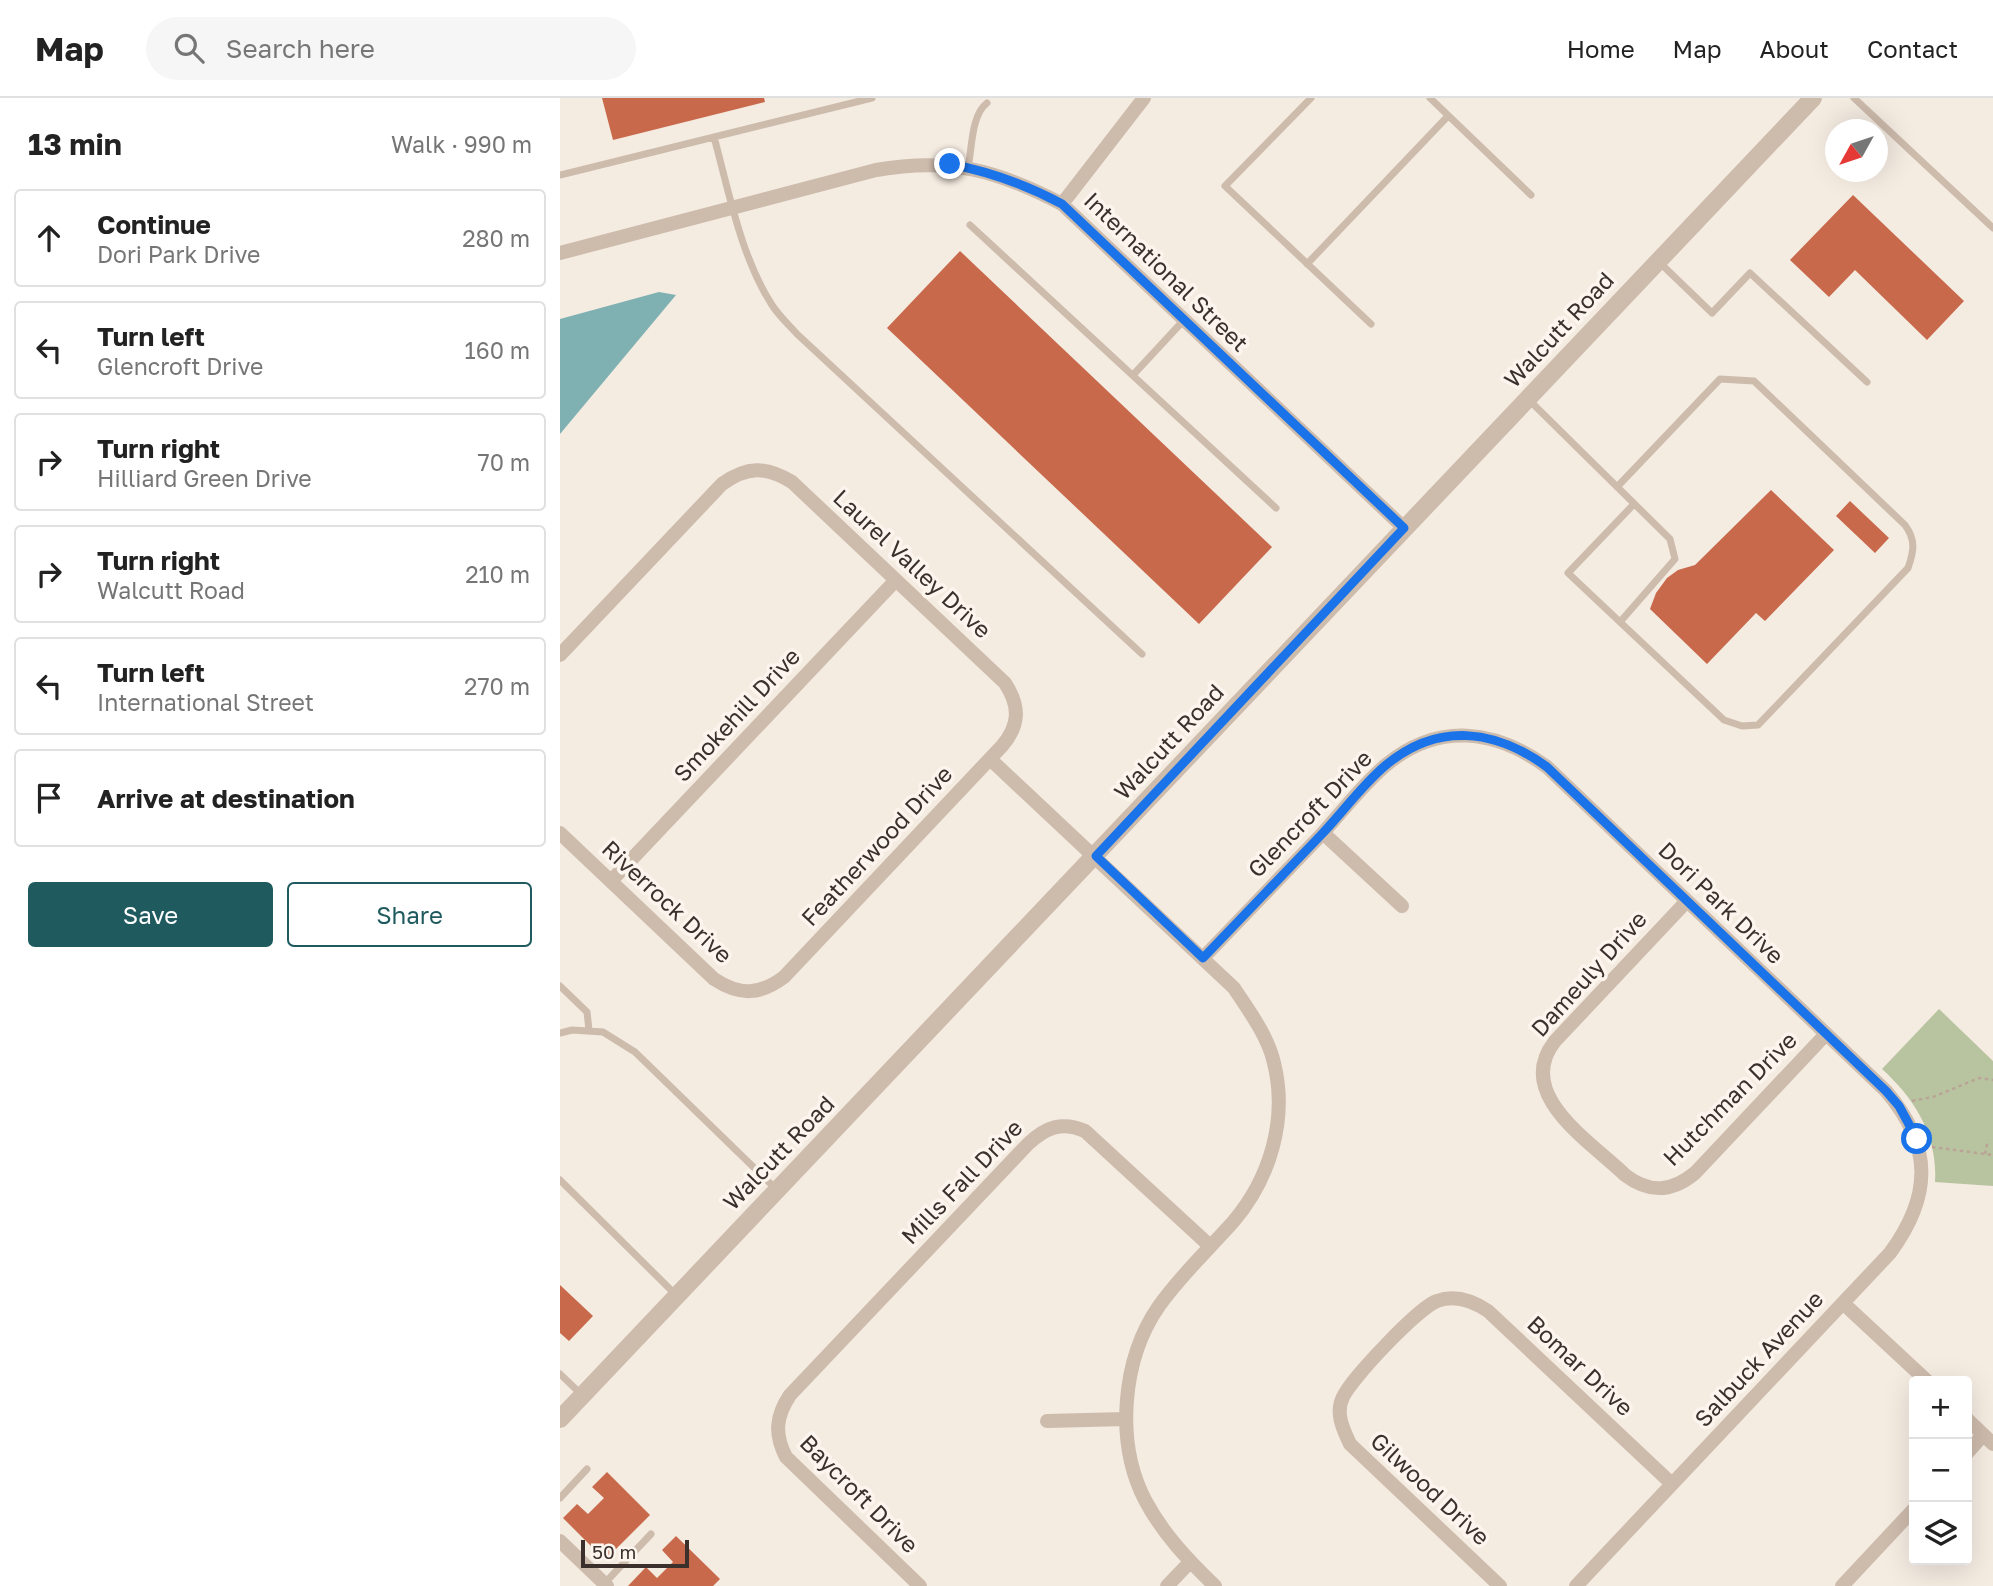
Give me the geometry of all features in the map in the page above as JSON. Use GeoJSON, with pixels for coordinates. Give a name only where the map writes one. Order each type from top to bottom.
{"type":"FeatureCollection","features":[{"type":"Feature","properties":{"kind":"street"},"geometry":{"type":"LineString","coordinates":[[1062,204],[1144,98]]}},
{"type":"Feature","properties":{"kind":"street","name":"Walcutt Road"},"geometry":{"type":"LineString","coordinates":[[560,1419],[1813,98]]}},
{"type":"Feature","properties":{"kind":"street","name":"International Street"},"geometry":{"type":"LineString","coordinates":[[560,253],[899,166],[950,164],[1025,184],[1062,204],[1404,528]]}},
{"type":"Feature","properties":{"kind":"street","name":"Laurel Valley Drive"},"geometry":{"type":"LineString","coordinates":[[560,654],[722,484],[738,472],[757,468],[776,472],[792,482],[1005,683],[1014,697],[1017,712]]}},
{"type":"Feature","properties":{"kind":"street","name":"Smokehill Drive"},"geometry":{"type":"LineString","coordinates":[[611,881],[896,580]]}},
{"type":"Feature","properties":{"kind":"street","name":"Featherwood Drive"},"geometry":{"type":"LineString","coordinates":[[749,993],[769,988],[785,977],[990,760],[1016,728],[1017,712]]}},
{"type":"Feature","properties":{"kind":"street","name":"Glencroft Drive"},"geometry":{"type":"LineString","coordinates":[[1203,958],[1385,766],[1424,743],[1469,735]]}},
{"type":"Feature","properties":{"kind":"street","name":"Dori Park Drive"},"geometry":{"type":"LineString","coordinates":[[1469,735],[1489,737],[1511,744],[1547,767],[1893,1099],[1917,1139]]}},
{"type":"Feature","properties":{"kind":"street"},"geometry":{"type":"LineString","coordinates":[[990,760],[1096,856],[1234,988],[1256,1022],[1274,1063],[1278,1106],[1274,1147],[1259,1185],[1234,1221],[1157,1308],[1142,1339],[1130,1377],[1126,1419],[1132,1459],[1144,1497],[1164,1531],[1215,1586]]}},
{"type":"Feature","properties":{"kind":"street","name":"Riverrock Drive"},"geometry":{"type":"LineString","coordinates":[[560,833],[714,979],[730,990],[749,993]]}},
{"type":"Feature","properties":{"kind":"street"},"geometry":{"type":"LineString","coordinates":[[1323,833],[1402,906]]}},
{"type":"Feature","properties":{"kind":"street","name":"Dameuly Drive"},"geometry":{"type":"LineString","coordinates":[[1664,1189],[1643,1186],[1625,1175],[1553,1106],[1541,1075],[1547,1051],[1555,1041],[1686,902]]}},
{"type":"Feature","properties":{"kind":"street","name":"Hutchman Drive"},"geometry":{"type":"LineString","coordinates":[[1664,1189],[1681,1184],[1695,1173],[1826,1034]]}},
{"type":"Feature","properties":{"kind":"street","name":"Mills Fall Drive"},"geometry":{"type":"LineString","coordinates":[[777,1428],[781,1408],[790,1395],[1028,1144],[1048,1129],[1073,1125],[1086,1131],[1210,1246]]}},
{"type":"Feature","properties":{"kind":"street","name":"Salbuck Avenue"},"geometry":{"type":"LineString","coordinates":[[1576,1586],[1890,1253],[1913,1216],[1923,1172],[1917,1139]]}},
{"type":"Feature","properties":{"kind":"street","name":"Bomar Drive"},"geometry":{"type":"LineString","coordinates":[[1448,1298],[1475,1303],[1488,1311],[1672,1483]]}},
{"type":"Feature","properties":{"kind":"street","name":"Gilwood Drive"},"geometry":{"type":"LineString","coordinates":[[1448,1298],[1428,1305],[1418,1313],[1354,1381],[1342,1398],[1341,1421],[1350,1444],[1500,1586]]}},
{"type":"Feature","properties":{"kind":"street"},"geometry":{"type":"LineString","coordinates":[[1843,1303],[1922,1376]]}},
{"type":"Feature","properties":{"kind":"street"},"geometry":{"type":"LineString","coordinates":[[1047,1421],[1126,1419]]}},
{"type":"Feature","properties":{"kind":"street"},"geometry":{"type":"LineString","coordinates":[[1972,1424],[1988,1440],[1972,1450]]}},
{"type":"Feature","properties":{"kind":"street","name":"Baycroft Drive"},"geometry":{"type":"LineString","coordinates":[[777,1428],[781,1447],[793,1465],[920,1586]]}},
{"type":"Feature","properties":{"kind":"street"},"geometry":{"type":"LineString","coordinates":[[1842,1586],[1909,1514]]}},
{"type":"Feature","properties":{"kind":"street"},"geometry":{"type":"LineString","coordinates":[[560,1541],[604,1585]]}},
{"type":"Feature","properties":{"kind":"street"},"geometry":{"type":"LineString","coordinates":[[1167,1586],[1190,1562]]}},
{"type":"Feature","properties":{"kind":"lane"},"geometry":{"type":"LineString","coordinates":[[560,174],[872,98]]}},
{"type":"Feature","properties":{"kind":"lane"},"geometry":{"type":"LineString","coordinates":[[1311,98],[1225,186],[1371,324]]}},
{"type":"Feature","properties":{"kind":"lane"},"geometry":{"type":"LineString","coordinates":[[1430,98],[1531,195]]}},
{"type":"Feature","properties":{"kind":"lane"},"geometry":{"type":"LineString","coordinates":[[1854,98],[1993,228]]}},
{"type":"Feature","properties":{"kind":"lane"},"geometry":{"type":"LineString","coordinates":[[968,167],[977,118],[981,108],[987,103]]}},
{"type":"Feature","properties":{"kind":"lane"},"geometry":{"type":"LineString","coordinates":[[1307,264],[1448,116]]}},
{"type":"Feature","properties":{"kind":"lane"},"geometry":{"type":"LineString","coordinates":[[715,137],[734,208],[758,278],[773,307],[797,334],[1142,654]]}},
{"type":"Feature","properties":{"kind":"lane"},"geometry":{"type":"LineString","coordinates":[[970,225],[1276,508]]}},
{"type":"Feature","properties":{"kind":"lane"},"geometry":{"type":"LineString","coordinates":[[1658,261],[1712,313],[1750,273],[1867,382]]}},
{"type":"Feature","properties":{"kind":"lane"},"geometry":{"type":"LineString","coordinates":[[1133,375],[1184,320]]}},
{"type":"Feature","properties":{"kind":"lane"},"geometry":{"type":"LineString","coordinates":[[1617,487],[1720,379],[1755,381],[1913,536],[1913,552],[1908,568],[1758,724],[1742,726],[1724,720],[1568,573],[1634,504]]}},
{"type":"Feature","properties":{"kind":"lane"},"geometry":{"type":"LineString","coordinates":[[1528,399],[1670,539],[1675,559],[1620,622]]}},
{"type":"Feature","properties":{"kind":"lane"},"geometry":{"type":"LineString","coordinates":[[560,986],[587,1012],[589,1030]]}},
{"type":"Feature","properties":{"kind":"lane"},"geometry":{"type":"LineString","coordinates":[[560,1033],[589,1030],[603,1032],[635,1052],[777,1191]]}},
{"type":"Feature","properties":{"kind":"lane"},"geometry":{"type":"LineString","coordinates":[[560,1180],[677,1296]]}},
{"type":"Feature","properties":{"kind":"lane"},"geometry":{"type":"LineString","coordinates":[[560,1374],[582,1396]]}},
{"type":"Feature","properties":{"kind":"lane"},"geometry":{"type":"LineString","coordinates":[[560,1498],[587,1469]]}},
{"type":"Feature","properties":{"kind":"lane"},"geometry":{"type":"LineString","coordinates":[[604,1585],[651,1535]]}},
{"type":"Feature","properties":{"kind":"path"},"geometry":{"type":"LineString","coordinates":[[1912,1101],[1933,1097],[1979,1078],[1993,1080]]}},
{"type":"Feature","properties":{"kind":"path"},"geometry":{"type":"LineString","coordinates":[[1985,1154],[1988,1140]]}},
{"type":"Feature","properties":{"kind":"path"},"geometry":{"type":"LineString","coordinates":[[1932,1147],[1993,1155]]}},
{"type":"Feature","properties":{"kind":"green space"},"geometry":{"type":"Polygon","coordinates":[[[1939,1009],[1993,1061],[1993,1186],[1935,1182],[1933,1149],[1922,1120],[1905,1093],[1882,1069],[1939,1009]]]}},
{"type":"Feature","properties":{"kind":"water"},"geometry":{"type":"Polygon","coordinates":[[[659,292],[676,295],[560,434],[560,319],[659,292]]]}},
{"type":"Feature","properties":{"kind":"building"},"geometry":{"type":"Polygon","coordinates":[[[602,98],[764,98],[765,102],[613,140],[602,98]]]}},
{"type":"Feature","properties":{"kind":"building"},"geometry":{"type":"Polygon","coordinates":[[[1853,195],[1964,301],[1927,340],[1855,270],[1829,297],[1790,260],[1853,195]]]}},
{"type":"Feature","properties":{"kind":"building"},"geometry":{"type":"Polygon","coordinates":[[[960,251],[1272,547],[1199,624],[887,328],[960,251]]]}},
{"type":"Feature","properties":{"kind":"building"},"geometry":{"type":"Polygon","coordinates":[[[1771,490],[1834,550],[1765,621],[1756,613],[1707,664],[1650,609],[1656,593],[1667,578],[1678,570],[1695,565],[1771,490]]]}},
{"type":"Feature","properties":{"kind":"building"},"geometry":{"type":"Polygon","coordinates":[[[1850,501],[1889,538],[1875,553],[1836,516],[1850,501]]]}},
{"type":"Feature","properties":{"kind":"building"},"geometry":{"type":"Polygon","coordinates":[[[560,1285],[593,1316],[569,1341],[560,1333],[560,1285]]]}},
{"type":"Feature","properties":{"kind":"building"},"geometry":{"type":"Polygon","coordinates":[[[607,1472],[650,1515],[605,1560],[563,1518],[577,1504],[588,1514],[604,1498],[592,1487],[607,1472]]]}},
{"type":"Feature","properties":{"kind":"building"},"geometry":{"type":"Polygon","coordinates":[[[676,1536],[720,1579],[713,1586],[628,1586],[646,1567],[657,1578],[673,1562],[662,1550],[676,1536]]]}},
{"type":"Feature","properties":{"kind":"route"},"geometry":{"type":"LineString","coordinates":[[950,164],[992,172],[1025,184],[1062,204],[1404,528],[1096,856],[1203,958],[1385,766],[1403,753],[1446,737],[1469,735],[1489,737],[1511,744],[1547,767],[1886,1091],[1899,1106],[1917,1139]]}}]}
